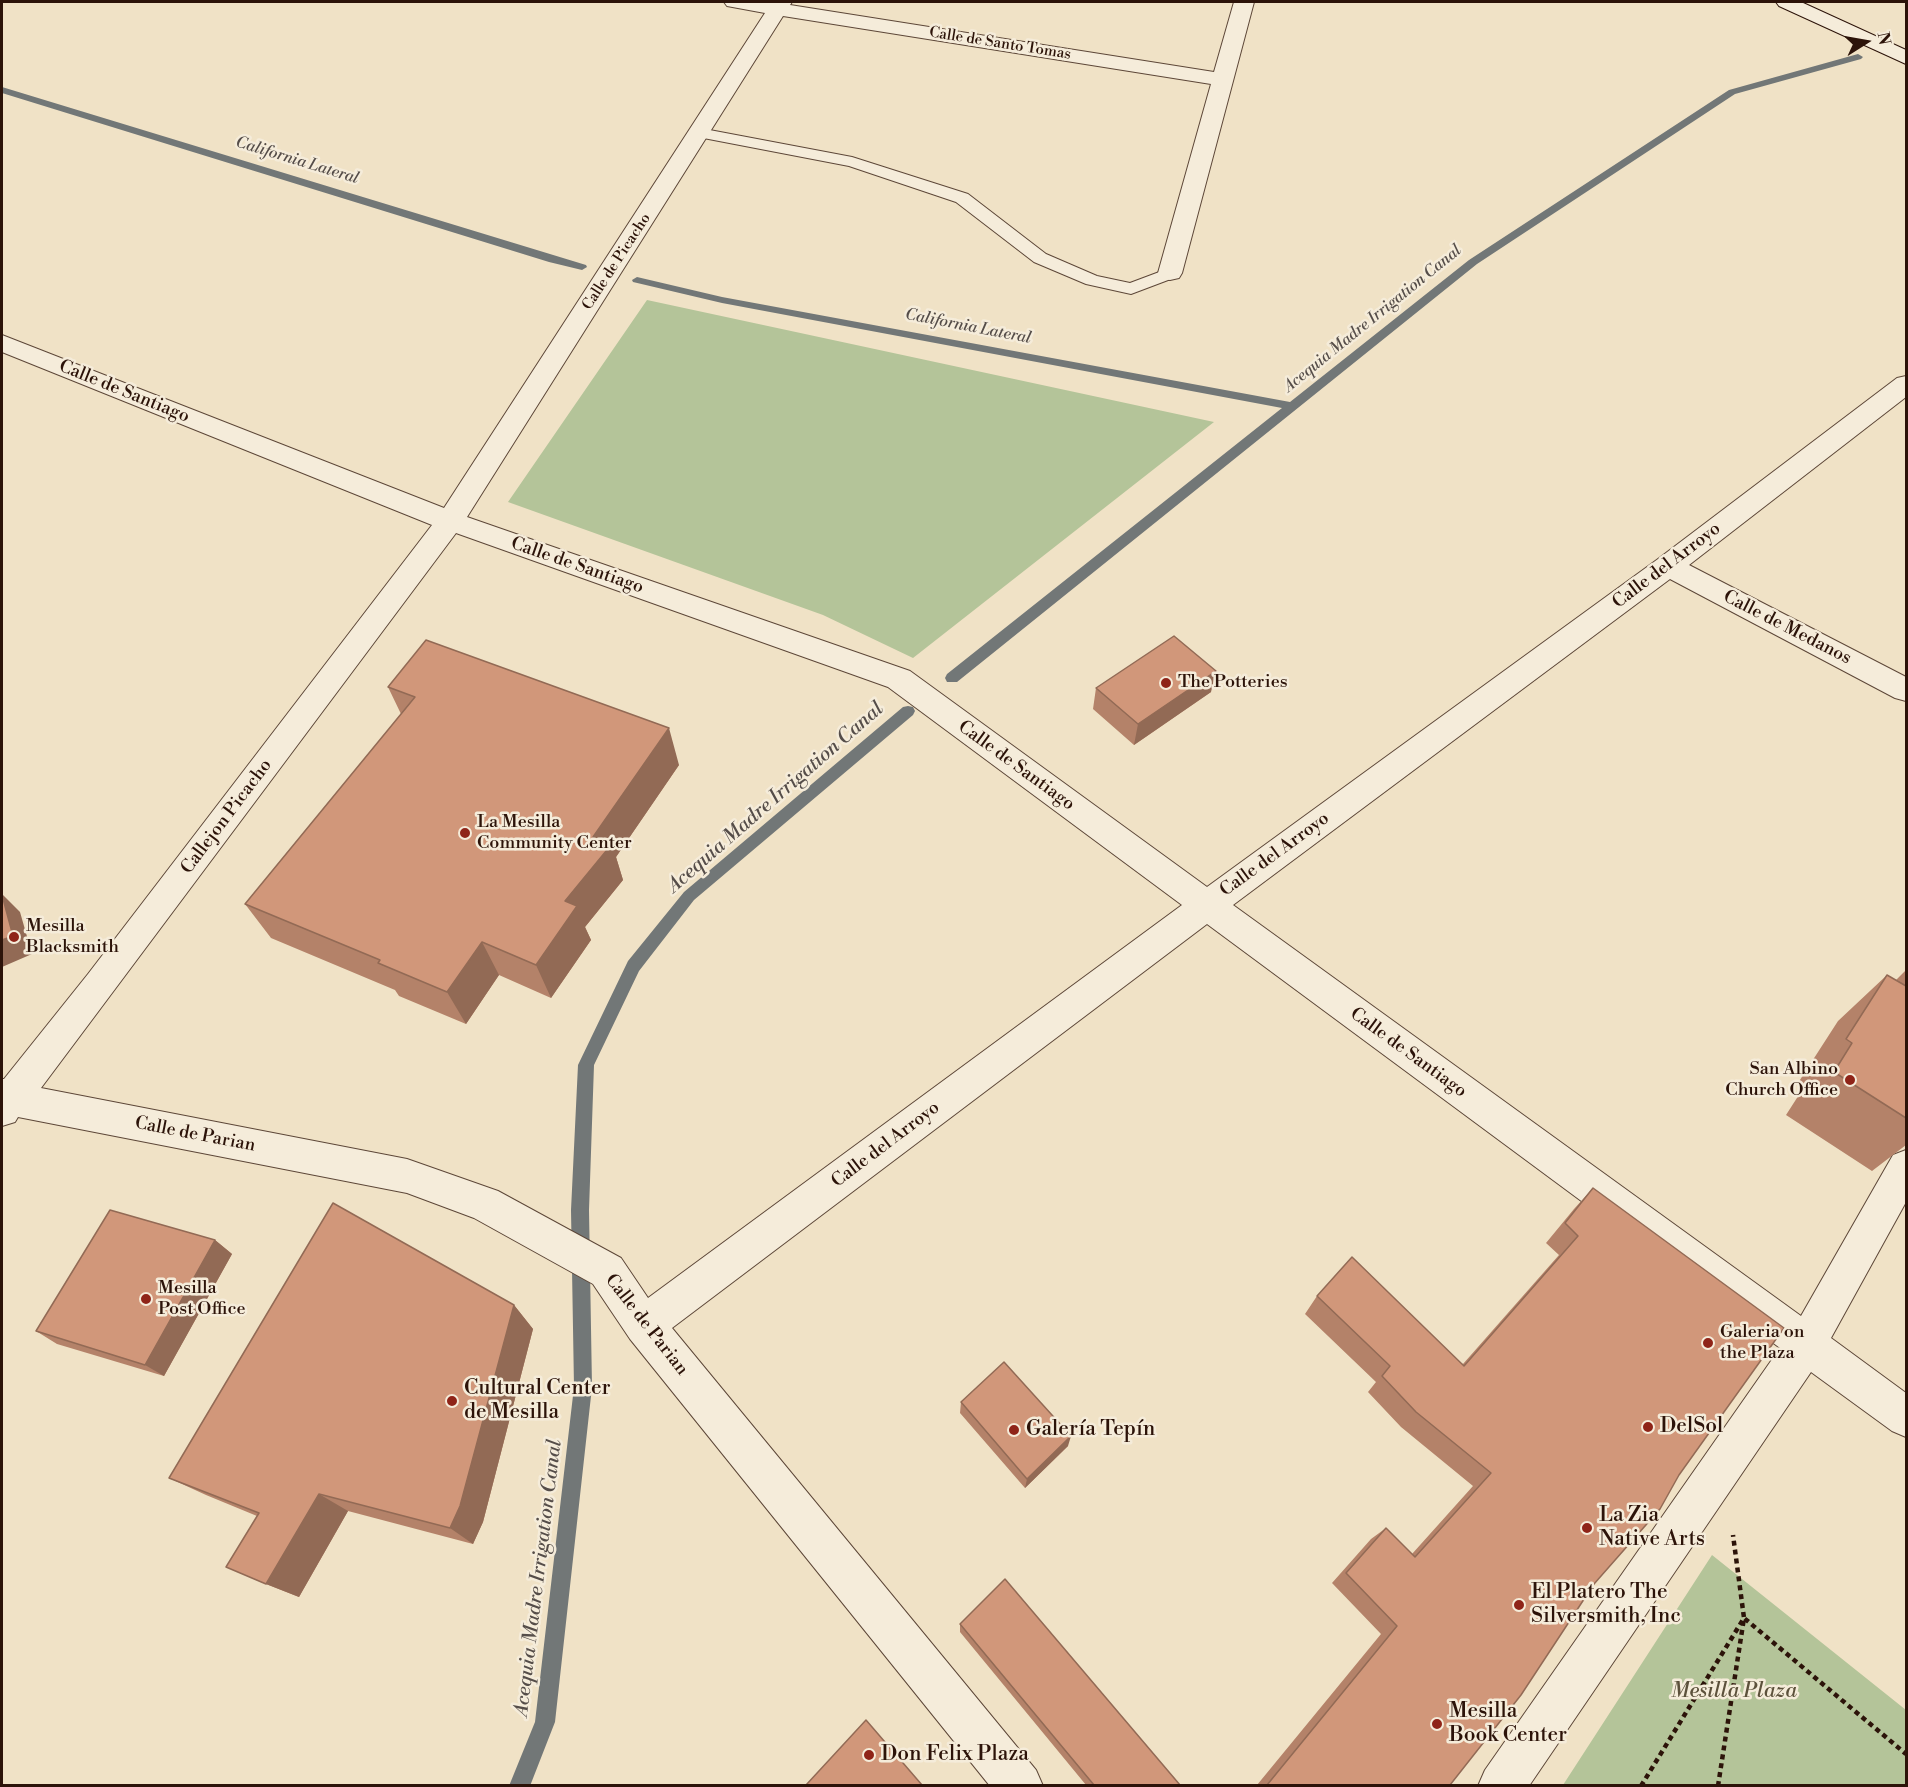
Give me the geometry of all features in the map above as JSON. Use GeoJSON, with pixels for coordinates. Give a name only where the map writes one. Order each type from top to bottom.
{"type":"FeatureCollection","features":[{"type":"Feature","properties":{"kind":"street","name":"Calle de Santo Tomas"},"geometry":{"type":"LineString","coordinates":[[734,2],[779,5],[1223,80]]}},
{"type":"Feature","properties":{"kind":"street"},"geometry":{"type":"LineString","coordinates":[[1170,273],[1244,2]]}},
{"type":"Feature","properties":{"kind":"street"},"geometry":{"type":"LineString","coordinates":[[1786,2],[1906,58]]}},
{"type":"Feature","properties":{"kind":"street","name":"Calle de Picacho"},"geometry":{"type":"LineString","coordinates":[[450,521],[779,5]]}},
{"type":"Feature","properties":{"kind":"street","name":"Calle de Santiago"},"geometry":{"type":"LineString","coordinates":[[2,343],[450,521],[899,680],[1906,1417]]}},
{"type":"Feature","properties":{"kind":"street","name":"Calle del Arroyo"},"geometry":{"type":"LineString","coordinates":[[644,1325],[1206,906],[1668,566],[1906,384]]}},
{"type":"Feature","properties":{"kind":"street","name":"Callejon Picacho"},"geometry":{"type":"LineString","coordinates":[[5,1101],[114,966],[450,521]]}},
{"type":"Feature","properties":{"kind":"street","name":"Calle de Medanos"},"geometry":{"type":"LineString","coordinates":[[1668,566],[1906,690]]}},
{"type":"Feature","properties":{"kind":"street","name":"Calle de Parian"},"geometry":{"type":"LineString","coordinates":[[5,1101],[407,1176],[485,1204],[607,1271],[644,1325],[1020,1785]]}},
{"type":"Feature","properties":{"kind":"street"},"geometry":{"type":"LineString","coordinates":[[1500,1785],[1807,1343],[1906,1167]]}},
{"type":"Feature","properties":{"kind":"lane"},"geometry":{"type":"LineString","coordinates":[[699,133],[852,162],[962,198],[1040,258],[1092,280],[1131,289],[1170,273]]}},
{"type":"Feature","properties":{"kind":"path"},"geometry":{"type":"LineString","coordinates":[[1718,1785],[1744,1618],[1723,1463]]}},
{"type":"Feature","properties":{"kind":"path"},"geometry":{"type":"LineString","coordinates":[[1744,1618],[1906,1754]]}},
{"type":"Feature","properties":{"kind":"path"},"geometry":{"type":"LineString","coordinates":[[1641,1785],[1744,1618]]}},
{"type":"Feature","properties":{"kind":"green space"},"geometry":{"type":"Polygon","coordinates":[[[647,300],[1214,422],[913,658],[823,615],[508,502],[647,300]]]}},
{"type":"Feature","properties":{"kind":"green space","name":"Mesilla Plaza"},"geometry":{"type":"Polygon","coordinates":[[[1712,1555],[1906,1710],[1906,1785],[1563,1785],[1712,1555]]]}},
{"type":"Feature","properties":{"kind":"building"},"geometry":{"type":"Polygon","coordinates":[[[1174,636],[1216,671],[1138,724],[1096,688],[1174,636]]]}},
{"type":"Feature","properties":{"kind":"building","name":"La Mesilla Community Center"},"geometry":{"type":"Polygon","coordinates":[[[426,640],[669,728],[593,837],[611,845],[565,901],[577,906],[536,965],[482,942],[447,992],[378,963],[380,960],[245,904],[415,697],[388,687],[426,640]]]}},
{"type":"Feature","properties":{"kind":"building"},"geometry":{"type":"Polygon","coordinates":[[[2,895],[13,936],[2,940],[2,895]]]}},
{"type":"Feature","properties":{"kind":"building"},"geometry":{"type":"Polygon","coordinates":[[[1887,975],[1906,986],[1906,1118],[1834,1072],[1852,1043],[1846,1039],[1887,975]]]}},
{"type":"Feature","properties":{"kind":"building"},"geometry":{"type":"Polygon","coordinates":[[[1593,1188],[1784,1328],[1679,1475],[1660,1509],[1594,1584],[1521,1695],[1450,1785],[1267,1785],[1397,1626],[1346,1573],[1386,1528],[1415,1557],[1491,1473],[1416,1412],[1382,1376],[1390,1366],[1317,1296],[1352,1257],[1464,1366],[1578,1236],[1565,1223],[1593,1188]]]}},
{"type":"Feature","properties":{"kind":"building","name":"Cultural Center de Mesilla"},"geometry":{"type":"Polygon","coordinates":[[[333,1203],[514,1305],[460,1506],[450,1528],[319,1494],[266,1584],[226,1567],[259,1513],[169,1478],[333,1203]]]}},
{"type":"Feature","properties":{"kind":"building","name":"Mesilla Post Office"},"geometry":{"type":"Polygon","coordinates":[[[110,1210],[215,1240],[145,1365],[36,1331],[110,1210]]]}},
{"type":"Feature","properties":{"kind":"building","name":"Galería Tepín"},"geometry":{"type":"Polygon","coordinates":[[[1004,1362],[1071,1436],[1027,1479],[961,1402],[1004,1362]]]}},
{"type":"Feature","properties":{"kind":"building"},"geometry":{"type":"Polygon","coordinates":[[[1005,1579],[1180,1785],[1094,1785],[960,1624],[1005,1579]]]}},
{"type":"Feature","properties":{"kind":"building","name":"Don Felix Plaza"},"geometry":{"type":"Polygon","coordinates":[[[866,1720],[922,1785],[806,1785],[866,1720]]]}},
{"type":"Feature","properties":{"kind":"waterway","name":"Acequia Madre Irrigation Canal"},"geometry":{"type":"LineString","coordinates":[[952,678],[1473,262],[1732,92],[1858,57]]}},
{"type":"Feature","properties":{"kind":"waterway","name":"California Lateral"},"geometry":{"type":"LineString","coordinates":[[2,90],[582,267]]}},
{"type":"Feature","properties":{"kind":"waterway","name":"California Lateral"},"geometry":{"type":"LineString","coordinates":[[637,280],[722,300],[1292,406]]}},
{"type":"Feature","properties":{"kind":"waterway","name":"Acequia Madre Irrigation Canal"},"geometry":{"type":"LineString","coordinates":[[519,1786],[545,1722],[583,1387],[580,1210],[586,1065],[633,966],[689,896],[908,711]]}},
{"type":"Feature","properties":{"kind":"place","name":"The Potteries"},"geometry":{"type":"Point","coordinates":[1166,683]}},
{"type":"Feature","properties":{"kind":"place","name":"La Mesilla Community Center"},"geometry":{"type":"Point","coordinates":[465,833]}},
{"type":"Feature","properties":{"kind":"place","name":"Mesilla Blacksmith"},"geometry":{"type":"Point","coordinates":[14,937]}},
{"type":"Feature","properties":{"kind":"place","name":"San Albino Church Office"},"geometry":{"type":"Point","coordinates":[1850,1080]}},
{"type":"Feature","properties":{"kind":"place","name":"Mesilla Post Office"},"geometry":{"type":"Point","coordinates":[146,1299]}},
{"type":"Feature","properties":{"kind":"place","name":"Galeria on the Plaza"},"geometry":{"type":"Point","coordinates":[1708,1343]}},
{"type":"Feature","properties":{"kind":"place","name":"Cultural Center de Mesilla"},"geometry":{"type":"Point","coordinates":[452,1401]}},
{"type":"Feature","properties":{"kind":"place","name":"DelSol"},"geometry":{"type":"Point","coordinates":[1648,1427]}},
{"type":"Feature","properties":{"kind":"place","name":"Galería Tepín"},"geometry":{"type":"Point","coordinates":[1014,1430]}},
{"type":"Feature","properties":{"kind":"place","name":"La Zia Native Arts"},"geometry":{"type":"Point","coordinates":[1587,1528]}},
{"type":"Feature","properties":{"kind":"place","name":"El Platero The Silversmith, Inc"},"geometry":{"type":"Point","coordinates":[1519,1605]}},
{"type":"Feature","properties":{"kind":"place","name":"Mesilla Book Center"},"geometry":{"type":"Point","coordinates":[1437,1724]}},
{"type":"Feature","properties":{"kind":"place","name":"Don Felix Plaza"},"geometry":{"type":"Point","coordinates":[869,1755]}}]}
